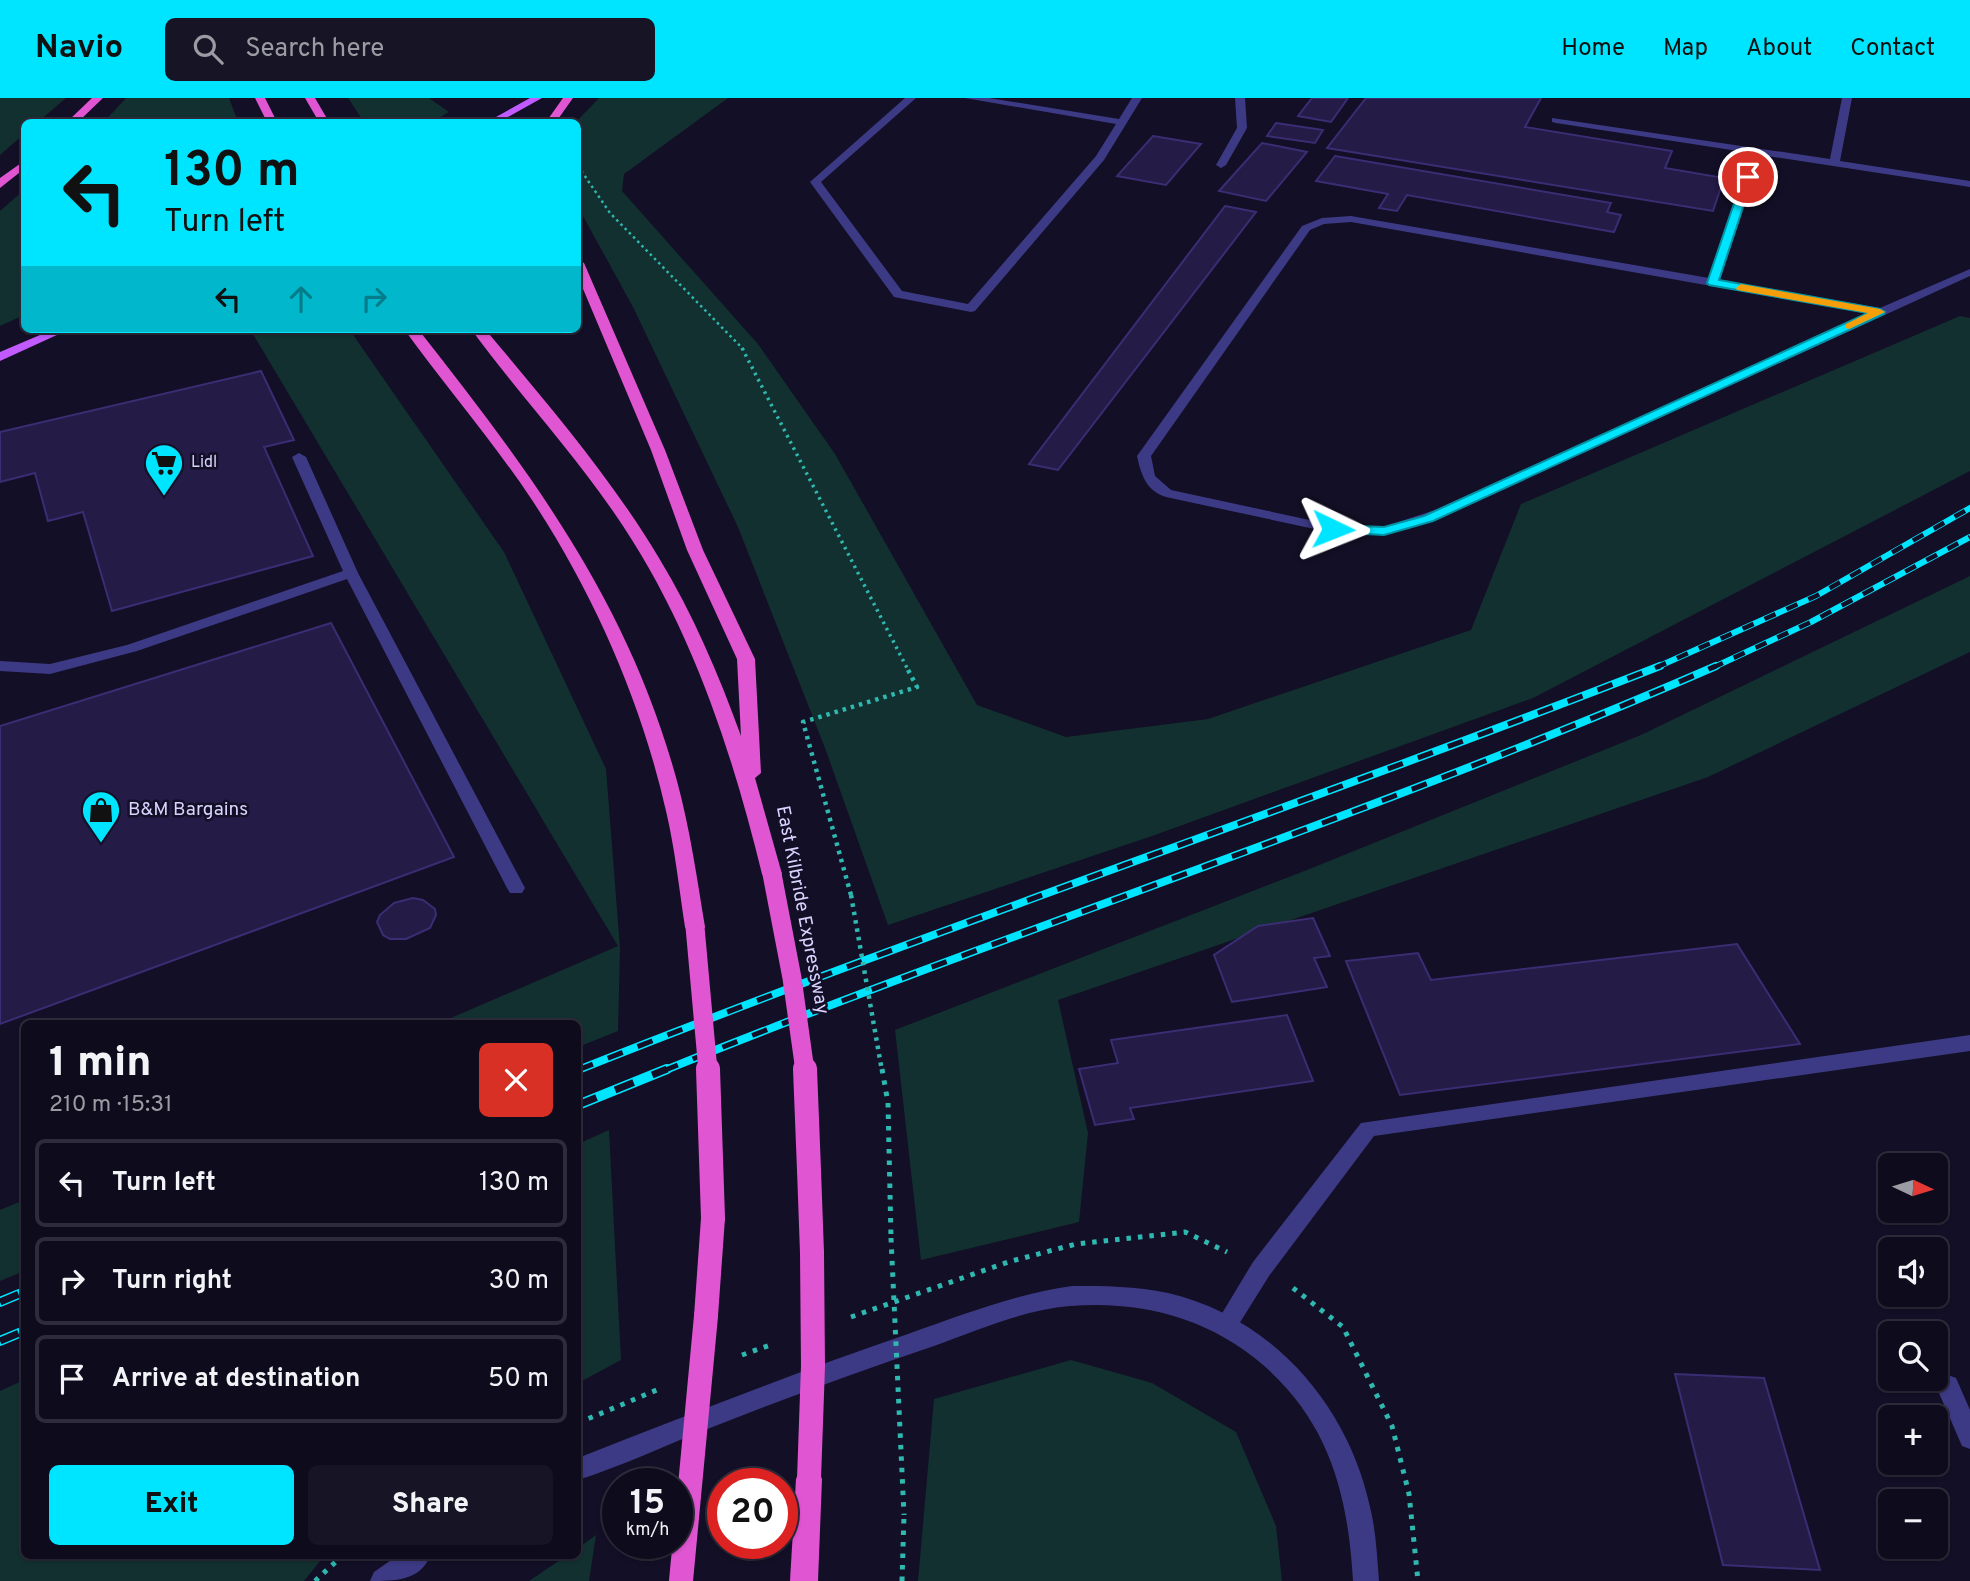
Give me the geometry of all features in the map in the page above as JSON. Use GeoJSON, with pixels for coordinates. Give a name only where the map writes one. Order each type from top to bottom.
{"type":"FeatureCollection","features":[{"type":"Feature","properties":{"kind":"highway"},"geometry":{"type":"LineString","coordinates":[[75,119],[98,98]]}},
{"type":"Feature","properties":{"kind":"highway"},"geometry":{"type":"LineString","coordinates":[[260,98],[270,119]]}},
{"type":"Feature","properties":{"kind":"highway"},"geometry":{"type":"LineString","coordinates":[[310,98],[322,119]]}},
{"type":"Feature","properties":{"kind":"highway"},"geometry":{"type":"LineString","coordinates":[[553,119],[568,98]]}},
{"type":"Feature","properties":{"kind":"highway"},"geometry":{"type":"LineString","coordinates":[[0,184],[21,166]]}},
{"type":"Feature","properties":{"kind":"highway"},"geometry":{"type":"LineString","coordinates":[[581,269],[658,450],[695,550],[746,659],[753,795]]}},
{"type":"Feature","properties":{"kind":"highway"},"geometry":{"type":"LineString","coordinates":[[414,333],[538,499],[576,560],[608,621],[655,740],[676,811],[695,928],[708,1072],[713,1218],[681,1581]]}},
{"type":"Feature","properties":{"kind":"highway","name":"East Kilbride Expressway"},"geometry":{"type":"LineString","coordinates":[[481,333],[556,424],[616,505],[650,557],[684,618],[720,700],[753,795],[772,874],[792,978],[804,1070],[812,1253],[813,1366],[804,1581]]}},
{"type":"Feature","properties":{"kind":"main road"},"geometry":{"type":"LineString","coordinates":[[498,119],[537,98]]}},
{"type":"Feature","properties":{"kind":"main road"},"geometry":{"type":"LineString","coordinates":[[0,357],[55,333]]}},
{"type":"Feature","properties":{"kind":"street"},"geometry":{"type":"LineString","coordinates":[[911,98],[815,182],[898,294],[971,308],[1100,158],[1137,98]]}},
{"type":"Feature","properties":{"kind":"street"},"geometry":{"type":"LineString","coordinates":[[970,98],[1122,122]]}},
{"type":"Feature","properties":{"kind":"street"},"geometry":{"type":"LineString","coordinates":[[1221,165],[1242,128],[1240,98]]}},
{"type":"Feature","properties":{"kind":"street"},"geometry":{"type":"LineString","coordinates":[[1834,163],[1847,98]]}},
{"type":"Feature","properties":{"kind":"street"},"geometry":{"type":"LineString","coordinates":[[1556,120],[1970,184]]}},
{"type":"Feature","properties":{"kind":"street"},"geometry":{"type":"LineString","coordinates":[[1713,283],[1757,151]]}},
{"type":"Feature","properties":{"kind":"street"},"geometry":{"type":"LineString","coordinates":[[1880,312],[1351,219],[1322,221],[1306,228],[1144,456],[1148,477],[1166,493],[1333,529],[1384,531],[1428,518],[1970,272]]}},
{"type":"Feature","properties":{"kind":"street"},"geometry":{"type":"LineString","coordinates":[[299,457],[351,573],[516,888]]}},
{"type":"Feature","properties":{"kind":"street"},"geometry":{"type":"LineString","coordinates":[[0,666],[50,669],[132,648],[351,573]]}},
{"type":"Feature","properties":{"kind":"street"},"geometry":{"type":"LineString","coordinates":[[1226,1325],[1261,1269],[1368,1129],[1970,1043]]}},
{"type":"Feature","properties":{"kind":"street"},"geometry":{"type":"LineString","coordinates":[[581,1468],[796,1382],[1027,1304],[1072,1296],[1120,1295],[1146,1298],[1185,1308],[1226,1325],[1280,1362],[1299,1381],[1323,1415],[1340,1451],[1356,1497],[1366,1581]]}},
{"type":"Feature","properties":{"kind":"street"},"geometry":{"type":"LineString","coordinates":[[1948,1386],[1970,1438]]}},
{"type":"Feature","properties":{"kind":"street"},"geometry":{"type":"LineString","coordinates":[[383,1581],[414,1559]]}},
{"type":"Feature","properties":{"kind":"path"},"geometry":{"type":"LineString","coordinates":[[581,170],[610,213],[746,352],[917,687],[803,722],[851,895],[888,1103],[891,1238],[904,1515],[902,1581]]}},
{"type":"Feature","properties":{"kind":"path"},"geometry":{"type":"LineString","coordinates":[[1343,1327],[1392,1426],[1409,1494],[1418,1581]]}},
{"type":"Feature","properties":{"kind":"path"},"geometry":{"type":"LineString","coordinates":[[315,1581],[339,1559]]}},
{"type":"Feature","properties":{"kind":"green space"},"geometry":{"type":"Polygon","coordinates":[[[0,98],[66,98],[42,119],[21,119],[21,137],[0,155],[0,98]]]}},
{"type":"Feature","properties":{"kind":"green space"},"geometry":{"type":"Polygon","coordinates":[[[126,98],[229,98],[237,119],[107,119],[126,98]]]}},
{"type":"Feature","properties":{"kind":"green space"},"geometry":{"type":"Polygon","coordinates":[[[348,98],[429,98],[449,112],[437,119],[362,119],[348,98]]]}},
{"type":"Feature","properties":{"kind":"green space"},"geometry":{"type":"Polygon","coordinates":[[[599,98],[728,98],[624,174],[622,191],[758,344],[835,454],[977,705],[1066,737],[1208,719],[1471,630],[1521,504],[1960,316],[1970,318],[1970,471],[1533,698],[1155,835],[888,925],[825,748],[738,527],[633,307],[581,212],[581,119],[579,119],[599,98]]]}},
{"type":"Feature","properties":{"kind":"green space"},"geometry":{"type":"Polygon","coordinates":[[[21,193],[21,316],[0,326],[0,211],[21,193]]]}},
{"type":"Feature","properties":{"kind":"green space"},"geometry":{"type":"Polygon","coordinates":[[[252,333],[352,333],[504,552],[606,769],[620,948],[618,1031],[581,1046],[581,1020],[446,1020],[618,946],[252,333]]]}},
{"type":"Feature","properties":{"kind":"green space"},"geometry":{"type":"Polygon","coordinates":[[[1970,576],[1970,652],[1708,777],[1058,1000],[1088,1133],[1079,1222],[921,1260],[895,1030],[1307,870],[1641,735],[1970,576]]]}},
{"type":"Feature","properties":{"kind":"green space"},"geometry":{"type":"Polygon","coordinates":[[[609,1130],[621,1360],[581,1381],[581,1143],[609,1130]]]}},
{"type":"Feature","properties":{"kind":"green space"},"geometry":{"type":"Polygon","coordinates":[[[21,1201],[21,1272],[0,1281],[0,1210],[21,1201]]]}},
{"type":"Feature","properties":{"kind":"green space"},"geometry":{"type":"Polygon","coordinates":[[[1071,1360],[1152,1383],[1236,1432],[1276,1526],[1282,1581],[918,1581],[934,1399],[1071,1360]]]}},
{"type":"Feature","properties":{"kind":"green space"},"geometry":{"type":"Polygon","coordinates":[[[21,1381],[21,1559],[322,1559],[304,1581],[0,1581],[0,1391],[21,1381]]]}},
{"type":"Feature","properties":{"kind":"green space"},"geometry":{"type":"Polygon","coordinates":[[[596,1535],[589,1581],[529,1581],[562,1559],[581,1559],[581,1546],[596,1535]]]}},
{"type":"Feature","properties":{"kind":"building"},"geometry":{"type":"Polygon","coordinates":[[[1312,98],[1348,98],[1331,122],[1298,116],[1312,98]]]}},
{"type":"Feature","properties":{"kind":"building"},"geometry":{"type":"Polygon","coordinates":[[[1366,98],[1541,98],[1525,127],[1672,151],[1665,168],[1724,178],[1713,211],[1327,148],[1366,98]]]}},
{"type":"Feature","properties":{"kind":"building"},"geometry":{"type":"Polygon","coordinates":[[[1276,123],[1323,130],[1315,143],[1267,136],[1276,123]]]}},
{"type":"Feature","properties":{"kind":"building"},"geometry":{"type":"Polygon","coordinates":[[[1153,136],[1201,144],[1166,185],[1117,176],[1153,136]]]}},
{"type":"Feature","properties":{"kind":"building"},"geometry":{"type":"Polygon","coordinates":[[[1262,143],[1307,152],[1266,201],[1219,191],[1262,143]]]}},
{"type":"Feature","properties":{"kind":"building"},"geometry":{"type":"Polygon","coordinates":[[[1335,156],[1611,203],[1607,212],[1621,215],[1614,232],[1407,195],[1397,211],[1379,208],[1388,194],[1316,181],[1335,156]]]}},
{"type":"Feature","properties":{"kind":"building"},"geometry":{"type":"Polygon","coordinates":[[[1225,206],[1256,212],[1058,470],[1029,464],[1225,206]]]}},
{"type":"Feature","properties":{"kind":"building","name":"Lidl"},"geometry":{"type":"Polygon","coordinates":[[[261,371],[294,440],[264,447],[313,556],[112,611],[83,512],[48,521],[35,473],[0,482],[0,432],[261,371]]]}},
{"type":"Feature","properties":{"kind":"building"},"geometry":{"type":"Polygon","coordinates":[[[331,623],[454,857],[0,1024],[0,726],[331,623]]]}},
{"type":"Feature","properties":{"kind":"building"},"geometry":{"type":"Polygon","coordinates":[[[413,898],[423,900],[435,909],[436,915],[430,928],[406,939],[390,939],[383,935],[377,922],[380,915],[394,903],[413,898]]]}},
{"type":"Feature","properties":{"kind":"building"},"geometry":{"type":"Polygon","coordinates":[[[1313,918],[1330,956],[1314,958],[1327,987],[1232,1002],[1214,955],[1258,926],[1313,918]]]}},
{"type":"Feature","properties":{"kind":"building"},"geometry":{"type":"Polygon","coordinates":[[[1737,944],[1800,1044],[1400,1095],[1346,961],[1418,953],[1431,980],[1737,944]]]}},
{"type":"Feature","properties":{"kind":"building"},"geometry":{"type":"Polygon","coordinates":[[[1287,1015],[1313,1081],[1130,1108],[1134,1119],[1095,1125],[1079,1069],[1118,1063],[1111,1040],[1287,1015]]]}},
{"type":"Feature","properties":{"kind":"building"},"geometry":{"type":"Polygon","coordinates":[[[1675,1374],[1764,1378],[1820,1570],[1723,1565],[1675,1374]]]}},
{"type":"Feature","properties":{"kind":"railway"},"geometry":{"type":"LineString","coordinates":[[1656,667],[1816,596],[1970,508]]}},
{"type":"Feature","properties":{"kind":"railway"},"geometry":{"type":"LineString","coordinates":[[1712,668],[1811,622],[1970,537]]}},
{"type":"Feature","properties":{"kind":"railway"},"geometry":{"type":"LineString","coordinates":[[1656,667],[1660,666]]}},
{"type":"Feature","properties":{"kind":"railway"},"geometry":{"type":"LineString","coordinates":[[663,1071],[926,969],[1455,773],[1716,666]]}},
{"type":"Feature","properties":{"kind":"railway"},"geometry":{"type":"LineString","coordinates":[[581,1069],[1656,667]]}},
{"type":"Feature","properties":{"kind":"railway"},"geometry":{"type":"LineString","coordinates":[[581,1104],[667,1069]]}},
{"type":"Feature","properties":{"kind":"railway"},"geometry":{"type":"LineString","coordinates":[[0,1302],[21,1293]]}},
{"type":"Feature","properties":{"kind":"railway"},"geometry":{"type":"LineString","coordinates":[[0,1341],[21,1332]]}},
{"type":"Feature","properties":{"kind":"slow traffic"},"geometry":{"type":"LineString","coordinates":[[1741,288],[1880,312],[1849,326]]}},
{"type":"Feature","properties":{"kind":"place","name":"Lidl"},"geometry":{"type":"Point","coordinates":[164,497]}},
{"type":"Feature","properties":{"kind":"place","name":"B&M Bargains"},"geometry":{"type":"Point","coordinates":[101,844]}},
{"type":"Feature","properties":{"kind":"route"},"geometry":{"type":"LineString","coordinates":[[1333,529],[1384,531],[1428,518],[1880,312],[1713,283],[1748,177]]}}]}
